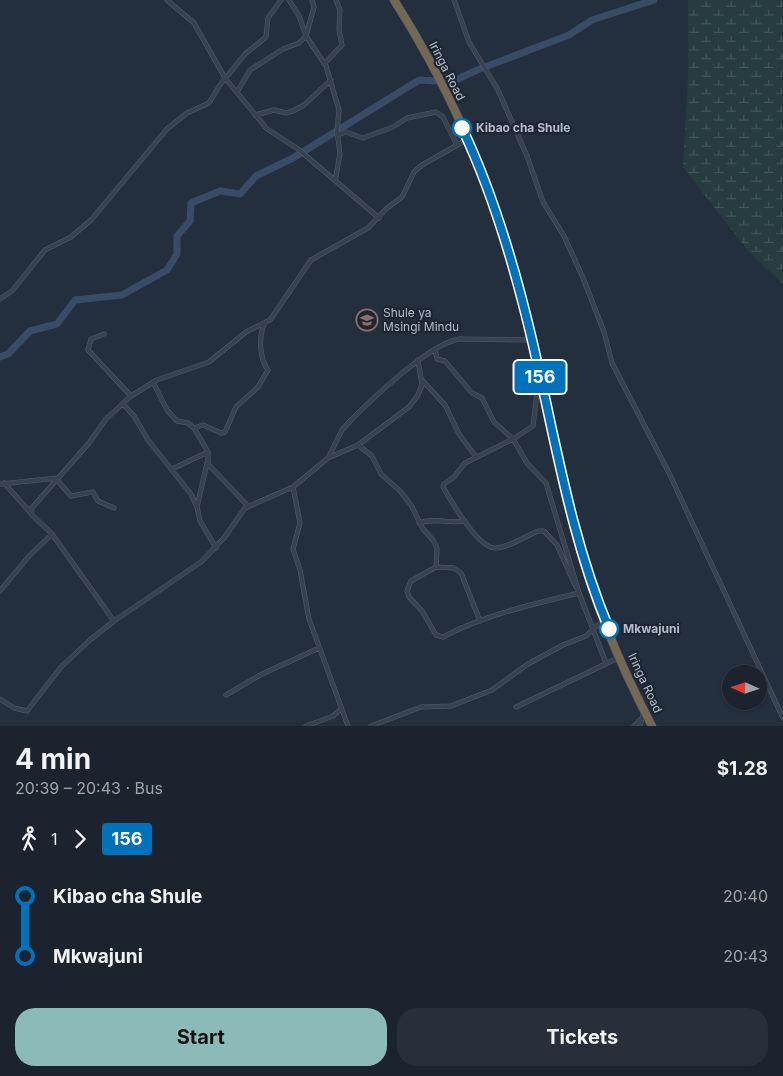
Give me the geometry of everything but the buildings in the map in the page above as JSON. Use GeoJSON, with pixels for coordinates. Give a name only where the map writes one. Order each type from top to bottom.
{"type":"FeatureCollection","features":[{"type":"Feature","properties":{"kind":"highway","name":"Iringa Road"},"geometry":{"type":"LineString","coordinates":[[394,0],[433,67],[468,139],[504,236],[532,340],[578,540],[604,619],[643,715],[652,726]]}},
{"type":"Feature","properties":{"kind":"street"},"geometry":{"type":"LineString","coordinates":[[167,0],[194,23],[225,78],[255,115],[275,135],[298,149],[379,218]]}},
{"type":"Feature","properties":{"kind":"street"},"geometry":{"type":"LineString","coordinates":[[0,299],[12,291],[45,250],[71,237],[91,220],[144,159],[167,129],[187,112],[209,103],[225,78],[248,51],[266,37],[268,18],[281,0]]}},
{"type":"Feature","properties":{"kind":"street"},"geometry":{"type":"LineString","coordinates":[[290,0],[299,16],[306,36],[324,64],[331,80],[339,111],[337,135],[340,154],[335,181]]}},
{"type":"Feature","properties":{"kind":"street"},"geometry":{"type":"LineString","coordinates":[[237,92],[250,70],[283,49],[298,43],[306,36],[313,8],[312,0]]}},
{"type":"Feature","properties":{"kind":"street"},"geometry":{"type":"LineString","coordinates":[[324,64],[342,45],[338,30],[340,10],[336,0]]}},
{"type":"Feature","properties":{"kind":"street"},"geometry":{"type":"LineString","coordinates":[[454,0],[470,42],[498,90],[527,156],[541,197],[564,236],[583,278],[604,332],[612,362],[669,473],[783,718]]}},
{"type":"Feature","properties":{"kind":"street"},"geometry":{"type":"LineString","coordinates":[[255,115],[274,110],[286,113],[293,111],[304,105],[331,80]]}},
{"type":"Feature","properties":{"kind":"street"},"geometry":{"type":"LineString","coordinates":[[337,135],[346,132],[362,138],[393,127],[407,118],[436,112],[443,117],[457,145]]}},
{"type":"Feature","properties":{"kind":"street"},"geometry":{"type":"LineString","coordinates":[[30,512],[90,443],[106,419],[131,396],[153,382],[206,363],[246,332],[270,320],[287,298],[310,260],[362,232],[379,218],[386,209],[402,197],[414,172],[422,165],[468,139]]}},
{"type":"Feature","properties":{"kind":"street"},"geometry":{"type":"LineString","coordinates":[[194,428],[203,425],[221,433],[226,432],[236,407],[265,378],[268,370],[263,361],[260,336],[264,324]]}},
{"type":"Feature","properties":{"kind":"street"},"geometry":{"type":"LineString","coordinates":[[104,334],[91,339],[88,350],[131,396]]}},
{"type":"Feature","properties":{"kind":"street"},"geometry":{"type":"LineString","coordinates":[[328,458],[346,425],[418,360],[447,341],[459,339],[532,340]]}},
{"type":"Feature","properties":{"kind":"street"},"geometry":{"type":"LineString","coordinates":[[434,350],[437,359],[445,361],[472,393],[482,398],[494,422],[513,439],[527,463],[543,480],[548,489],[579,591],[606,663]]}},
{"type":"Feature","properties":{"kind":"street"},"geometry":{"type":"LineString","coordinates":[[0,699],[14,708],[27,711],[61,667],[114,621],[201,562],[216,548],[248,506],[292,487],[328,458],[358,445],[409,407],[418,395],[422,380],[418,360]]}},
{"type":"Feature","properties":{"kind":"street"},"geometry":{"type":"LineString","coordinates":[[422,380],[445,405],[459,434],[476,457]]}},
{"type":"Feature","properties":{"kind":"street"},"geometry":{"type":"LineString","coordinates":[[153,382],[167,410],[177,421],[187,423],[194,428],[208,452],[197,506]]}},
{"type":"Feature","properties":{"kind":"street"},"geometry":{"type":"LineString","coordinates":[[542,388],[537,393],[534,424],[513,439],[465,463],[443,486],[465,522],[479,539],[495,548],[538,531],[544,531],[557,545],[579,591]]}},
{"type":"Feature","properties":{"kind":"street"},"geometry":{"type":"LineString","coordinates":[[123,404],[134,416],[148,440],[197,506],[200,521],[216,548]]}},
{"type":"Feature","properties":{"kind":"street"},"geometry":{"type":"LineString","coordinates":[[358,445],[372,456],[381,474],[405,497],[419,523],[435,543],[436,567]]}},
{"type":"Feature","properties":{"kind":"street"},"geometry":{"type":"LineString","coordinates":[[172,470],[208,452]]}},
{"type":"Feature","properties":{"kind":"street"},"geometry":{"type":"LineString","coordinates":[[207,463],[248,506]]}},
{"type":"Feature","properties":{"kind":"street"},"geometry":{"type":"LineString","coordinates":[[2,483],[58,479]]}},
{"type":"Feature","properties":{"kind":"street"},"geometry":{"type":"LineString","coordinates":[[58,479],[71,496],[93,492],[98,501],[114,508]]}},
{"type":"Feature","properties":{"kind":"street"},"geometry":{"type":"LineString","coordinates":[[2,483],[52,534],[114,621]]}},
{"type":"Feature","properties":{"kind":"street"},"geometry":{"type":"LineString","coordinates":[[292,487],[300,523],[293,548],[301,575],[309,619],[340,710],[348,726]]}},
{"type":"Feature","properties":{"kind":"street"},"geometry":{"type":"LineString","coordinates":[[419,523],[434,519],[450,523],[465,522]]}},
{"type":"Feature","properties":{"kind":"street"},"geometry":{"type":"LineString","coordinates":[[0,592],[30,555],[52,534]]}},
{"type":"Feature","properties":{"kind":"street"},"geometry":{"type":"LineString","coordinates":[[480,621],[473,598],[460,571],[436,567],[411,580],[407,591],[409,597],[426,617],[436,635],[443,637],[480,621],[579,591]]}},
{"type":"Feature","properties":{"kind":"street"},"geometry":{"type":"LineString","coordinates":[[371,726],[421,707],[451,706],[492,690],[528,664],[563,645],[580,639],[604,619]]}},
{"type":"Feature","properties":{"kind":"street"},"geometry":{"type":"LineString","coordinates":[[226,696],[260,675],[319,648]]}},
{"type":"Feature","properties":{"kind":"street"},"geometry":{"type":"LineString","coordinates":[[516,707],[620,657]]}},
{"type":"Feature","properties":{"kind":"street"},"geometry":{"type":"LineString","coordinates":[[306,726],[333,716],[340,710]]}},
{"type":"Feature","properties":{"kind":"street"},"geometry":{"type":"LineString","coordinates":[[634,726],[643,715]]}},
{"type":"Feature","properties":{"kind":"street"},"geometry":{"type":"LineString","coordinates":[[640,726],[643,715]]}},
{"type":"Feature","properties":{"kind":"green space"},"geometry":{"type":"Polygon","coordinates":[[[688,0],[783,0],[783,284],[748,251],[683,167],[688,78],[688,0]]]}},
{"type":"Feature","properties":{"kind":"waterway"},"geometry":{"type":"LineString","coordinates":[[444,81],[456,80],[477,70],[569,35],[592,20],[654,0]]}},
{"type":"Feature","properties":{"kind":"waterway"},"geometry":{"type":"LineString","coordinates":[[0,357],[8,354],[30,331],[57,324],[75,300],[122,295],[167,270],[177,254],[177,236],[190,221],[191,203],[220,191],[240,194],[256,176],[293,158],[419,80],[436,81]]}},
{"type":"Feature","properties":{"kind":"bus line","name":"156"},"geometry":{"type":"LineString","coordinates":[[462,128],[468,139],[512,260],[532,340],[558,463],[578,540],[593,589],[609,629]]}},
{"type":"Feature","properties":{"kind":"place","name":"Kibao cha Shule"},"geometry":{"type":"Point","coordinates":[462,128]}},
{"type":"Feature","properties":{"kind":"place","name":"Shule ya Msingi Mindu"},"geometry":{"type":"Point","coordinates":[367,320]}},
{"type":"Feature","properties":{"kind":"place","name":"Mkwajuni"},"geometry":{"type":"Point","coordinates":[609,629]}}]}
